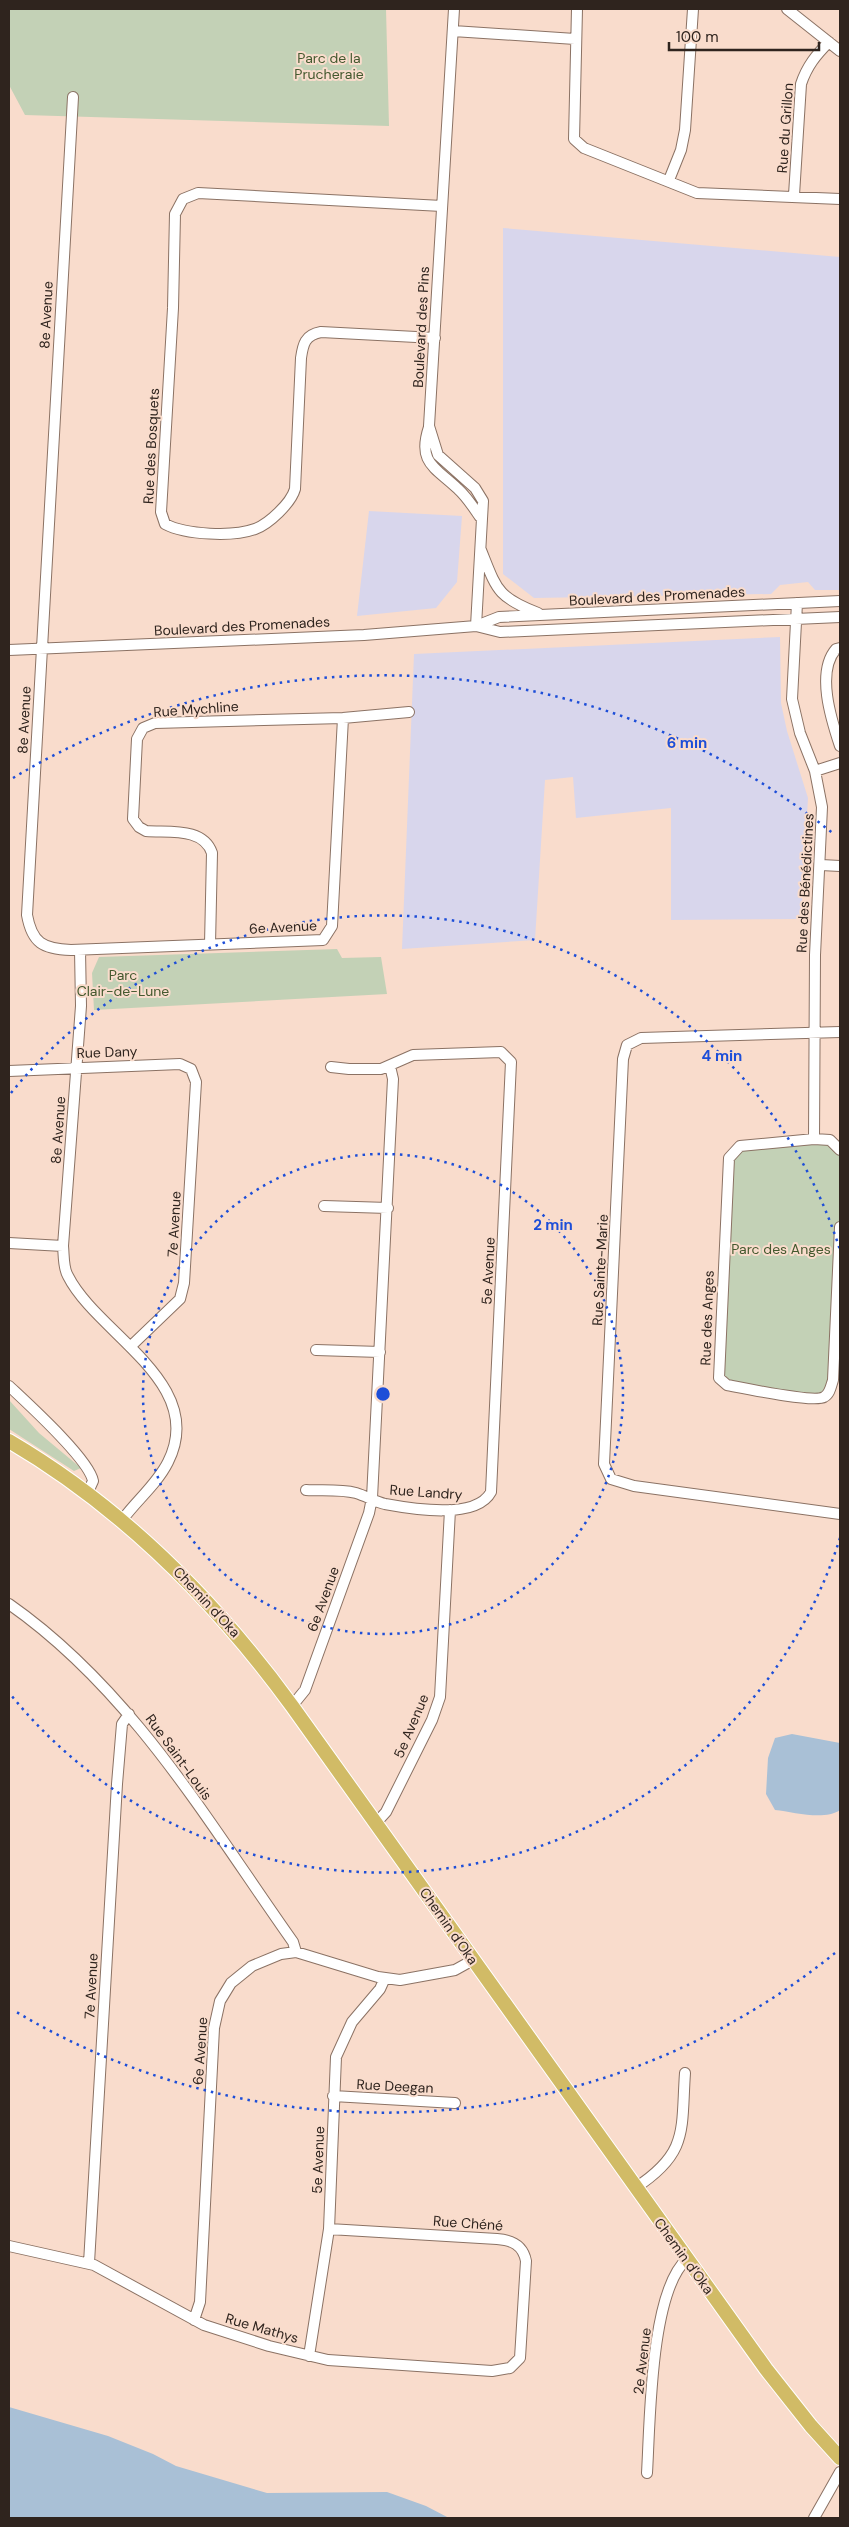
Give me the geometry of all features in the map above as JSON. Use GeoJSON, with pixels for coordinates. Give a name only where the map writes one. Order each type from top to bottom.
{"type":"FeatureCollection","features":[{"type":"Feature","properties":{"kind":"main road","name":"Chemin d'Oka"},"geometry":{"type":"LineString","coordinates":[[9,1441],[88,1492],[123,1519],[177,1569],[226,1620],[292,1706],[472,1960],[782,2390],[820,2438],[840,2458]]}},
{"type":"Feature","properties":{"kind":"street","name":"Boulevard des Pins"},"geometry":{"type":"LineString","coordinates":[[454,9],[429,426],[424,445],[428,459],[435,469],[463,494],[480,517],[479,544]]}},
{"type":"Feature","properties":{"kind":"street"},"geometry":{"type":"LineString","coordinates":[[577,9],[574,139],[584,148],[613,161],[669,180],[697,193],[840,199]]}},
{"type":"Feature","properties":{"kind":"street"},"geometry":{"type":"LineString","coordinates":[[669,180],[681,150],[685,130],[693,9]]}},
{"type":"Feature","properties":{"kind":"street"},"geometry":{"type":"LineString","coordinates":[[787,9],[840,51]]}},
{"type":"Feature","properties":{"kind":"street"},"geometry":{"type":"LineString","coordinates":[[453,31],[575,39]]}},
{"type":"Feature","properties":{"kind":"street","name":"Rue du Grillon"},"geometry":{"type":"LineString","coordinates":[[794,196],[801,84],[805,70],[829,42]]}},
{"type":"Feature","properties":{"kind":"street","name":"8e Avenue"},"geometry":{"type":"LineString","coordinates":[[73,96],[27,914],[30,930],[36,940],[47,948],[80,950],[81,993],[64,1246],[66,1274],[78,1293],[152,1370],[169,1397],[175,1414],[176,1434],[174,1449],[163,1471],[123,1519]]}},
{"type":"Feature","properties":{"kind":"street","name":"Rue des Bosquets"},"geometry":{"type":"LineString","coordinates":[[434,338],[313,333],[303,345],[295,489],[288,504],[258,528],[239,533],[177,531],[165,524],[161,512],[173,308],[175,214],[182,199],[198,193],[442,206]]}},
{"type":"Feature","properties":{"kind":"street"},"geometry":{"type":"LineString","coordinates":[[479,544],[492,580],[503,595],[517,604],[543,615]]}},
{"type":"Feature","properties":{"kind":"street"},"geometry":{"type":"LineString","coordinates":[[476,626],[479,544]]}},
{"type":"Feature","properties":{"kind":"street","name":"Boulevard des Promenades"},"geometry":{"type":"LineString","coordinates":[[9,650],[355,635],[476,626],[499,617],[840,601]]}},
{"type":"Feature","properties":{"kind":"street","name":"Rue des Bénédictines"},"geometry":{"type":"LineString","coordinates":[[797,603],[792,700],[800,733],[815,771],[822,807],[821,865],[815,955],[814,1140]]}},
{"type":"Feature","properties":{"kind":"street","name":"Boulevard des Promenades"},"geometry":{"type":"LineString","coordinates":[[476,626],[500,632],[840,617]]}},
{"type":"Feature","properties":{"kind":"street"},"geometry":{"type":"LineString","coordinates":[[840,648],[836,649],[828,661],[827,677],[828,700],[840,746]]}},
{"type":"Feature","properties":{"kind":"street","name":"Rue Mychline"},"geometry":{"type":"LineString","coordinates":[[210,944],[212,853],[209,844],[199,835],[146,831],[139,827],[133,819],[137,739],[143,728],[155,723],[343,718],[409,712]]}},
{"type":"Feature","properties":{"kind":"street","name":"6e Avenue"},"geometry":{"type":"LineString","coordinates":[[80,950],[323,940],[332,926],[343,718]]}},
{"type":"Feature","properties":{"kind":"street"},"geometry":{"type":"LineString","coordinates":[[815,771],[840,763]]}},
{"type":"Feature","properties":{"kind":"street"},"geometry":{"type":"LineString","coordinates":[[821,865],[840,866]]}},
{"type":"Feature","properties":{"kind":"street","name":"Rue Sainte-Marie"},"geometry":{"type":"LineString","coordinates":[[840,1032],[641,1038],[627,1044],[623,1059],[604,1464],[611,1479],[634,1486],[840,1514]]}},
{"type":"Feature","properties":{"kind":"street","name":"5e Avenue"},"geometry":{"type":"LineString","coordinates":[[390,1066],[413,1055],[501,1052],[512,1062],[492,1481]]}},
{"type":"Feature","properties":{"kind":"street","name":"Rue Dany"},"geometry":{"type":"LineString","coordinates":[[9,1071],[180,1064],[191,1069],[196,1082]]}},
{"type":"Feature","properties":{"kind":"street"},"geometry":{"type":"LineString","coordinates":[[331,1067],[365,1069],[390,1066]]}},
{"type":"Feature","properties":{"kind":"street","name":"6e Avenue"},"geometry":{"type":"LineString","coordinates":[[292,1706],[305,1690],[369,1513],[372,1498],[388,1208],[393,1079],[390,1066]]}},
{"type":"Feature","properties":{"kind":"street","name":"7e Avenue"},"geometry":{"type":"LineString","coordinates":[[131,1346],[180,1299],[184,1283],[196,1082]]}},
{"type":"Feature","properties":{"kind":"street","name":"Rue des Anges"},"geometry":{"type":"LineString","coordinates":[[840,1150],[830,1140],[814,1140],[740,1146],[729,1158],[719,1378],[727,1385],[808,1399],[822,1398],[829,1394],[833,1380],[840,1227]]}},
{"type":"Feature","properties":{"kind":"street"},"geometry":{"type":"LineString","coordinates":[[324,1206],[388,1208]]}},
{"type":"Feature","properties":{"kind":"street"},"geometry":{"type":"LineString","coordinates":[[9,1243],[64,1246]]}},
{"type":"Feature","properties":{"kind":"street"},"geometry":{"type":"LineString","coordinates":[[316,1350],[380,1352]]}},
{"type":"Feature","properties":{"kind":"street"},"geometry":{"type":"LineString","coordinates":[[9,1386],[44,1420],[87,1468],[93,1481],[88,1492]]}},
{"type":"Feature","properties":{"kind":"street","name":"Rue Landry"},"geometry":{"type":"LineString","coordinates":[[372,1498],[384,1503],[450,1510],[466,1509],[481,1504],[491,1492],[492,1481]]}},
{"type":"Feature","properties":{"kind":"street"},"geometry":{"type":"LineString","coordinates":[[306,1490],[354,1493],[372,1498]]}},
{"type":"Feature","properties":{"kind":"street","name":"5e Avenue"},"geometry":{"type":"LineString","coordinates":[[376,1823],[386,1812],[432,1720],[440,1697],[450,1510]]}},
{"type":"Feature","properties":{"kind":"street","name":"Rue Saint-Louis"},"geometry":{"type":"LineString","coordinates":[[10,1608],[68,1650],[129,1714],[172,1768],[293,1942],[296,1952]]}},
{"type":"Feature","properties":{"kind":"street","name":"7e Avenue"},"geometry":{"type":"LineString","coordinates":[[89,2263],[117,1784],[122,1724],[129,1714]]}},
{"type":"Feature","properties":{"kind":"street","name":"6e Avenue"},"geometry":{"type":"LineString","coordinates":[[194,2320],[200,2302],[214,2028],[217,2010],[227,1988],[246,1970],[273,1956],[296,1952],[385,1978],[409,1979],[451,1971],[472,1960]]}},
{"type":"Feature","properties":{"kind":"street","name":"5e Avenue"},"geometry":{"type":"LineString","coordinates":[[309,2356],[329,2229],[335,2063],[343,2038],[385,1978]]}},
{"type":"Feature","properties":{"kind":"street"},"geometry":{"type":"LineString","coordinates":[[636,2188],[667,2164],[677,2148],[681,2133],[685,2072]]}},
{"type":"Feature","properties":{"kind":"street","name":"Rue Deegan"},"geometry":{"type":"LineString","coordinates":[[334,2096],[454,2103]]}},
{"type":"Feature","properties":{"kind":"street","name":"Rue Chéné"},"geometry":{"type":"LineString","coordinates":[[329,2229],[497,2239],[514,2243],[523,2250],[526,2261],[520,2358]]}},
{"type":"Feature","properties":{"kind":"street","name":"Rue Mathys"},"geometry":{"type":"LineString","coordinates":[[9,2246],[89,2263],[194,2320],[242,2339],[309,2356],[342,2361],[492,2371],[510,2368],[520,2358]]}},
{"type":"Feature","properties":{"kind":"street","name":"2e Avenue"},"geometry":{"type":"LineString","coordinates":[[647,2472],[658,2333],[673,2278],[679,2266],[687,2259]]}},
{"type":"Feature","properties":{"kind":"street"},"geometry":{"type":"LineString","coordinates":[[814,2518],[840,2472]]}},
{"type":"Feature","properties":{"kind":"shaded area"},"geometry":{"type":"Polygon","coordinates":[[[503,228],[840,257],[840,590],[815,590],[808,582],[780,585],[771,594],[534,598],[503,574],[503,228]]]}},
{"type":"Feature","properties":{"kind":"shaded area"},"geometry":{"type":"Polygon","coordinates":[[[369,511],[462,516],[457,582],[436,608],[357,616],[369,511]]]}},
{"type":"Feature","properties":{"kind":"shaded area"},"geometry":{"type":"Polygon","coordinates":[[[780,637],[781,703],[787,731],[808,798],[801,919],[671,920],[671,808],[576,818],[573,777],[545,780],[535,940],[402,949],[414,654],[780,637]]]}},
{"type":"Feature","properties":{"kind":"shaded area"},"geometry":{"type":"Polygon","coordinates":[[[792,1734],[840,1743],[840,1810],[826,1815],[817,1815],[775,1810],[766,1794],[768,1758],[775,1738],[792,1734]]]}},
{"type":"Feature","properties":{"kind":"shaded area"},"geometry":{"type":"Polygon","coordinates":[[[9,2407],[108,2436],[153,2454],[176,2466],[267,2493],[387,2492],[426,2506],[449,2518],[9,2518],[9,2407]]]}},
{"type":"Feature","properties":{"kind":"green space","name":"Parc de la Prucheraie"},"geometry":{"type":"Polygon","coordinates":[[[9,9],[386,9],[389,126],[25,115],[9,85],[9,9]]]}},
{"type":"Feature","properties":{"kind":"green space","name":"Parc Clair-de-Lune"},"geometry":{"type":"Polygon","coordinates":[[[337,949],[342,958],[381,957],[387,994],[94,1010],[92,973],[99,957],[337,949]]]}},
{"type":"Feature","properties":{"kind":"green space","name":"Parc des Anges"},"geometry":{"type":"Polygon","coordinates":[[[830,1140],[840,1150],[840,1227],[829,1394],[778,1394],[719,1378],[729,1158],[740,1146],[830,1140]]]}},
{"type":"Feature","properties":{"kind":"green space"},"geometry":{"type":"Polygon","coordinates":[[[9,1400],[39,1433],[81,1468],[74,1471],[9,1429],[9,1400]]]}}]}
